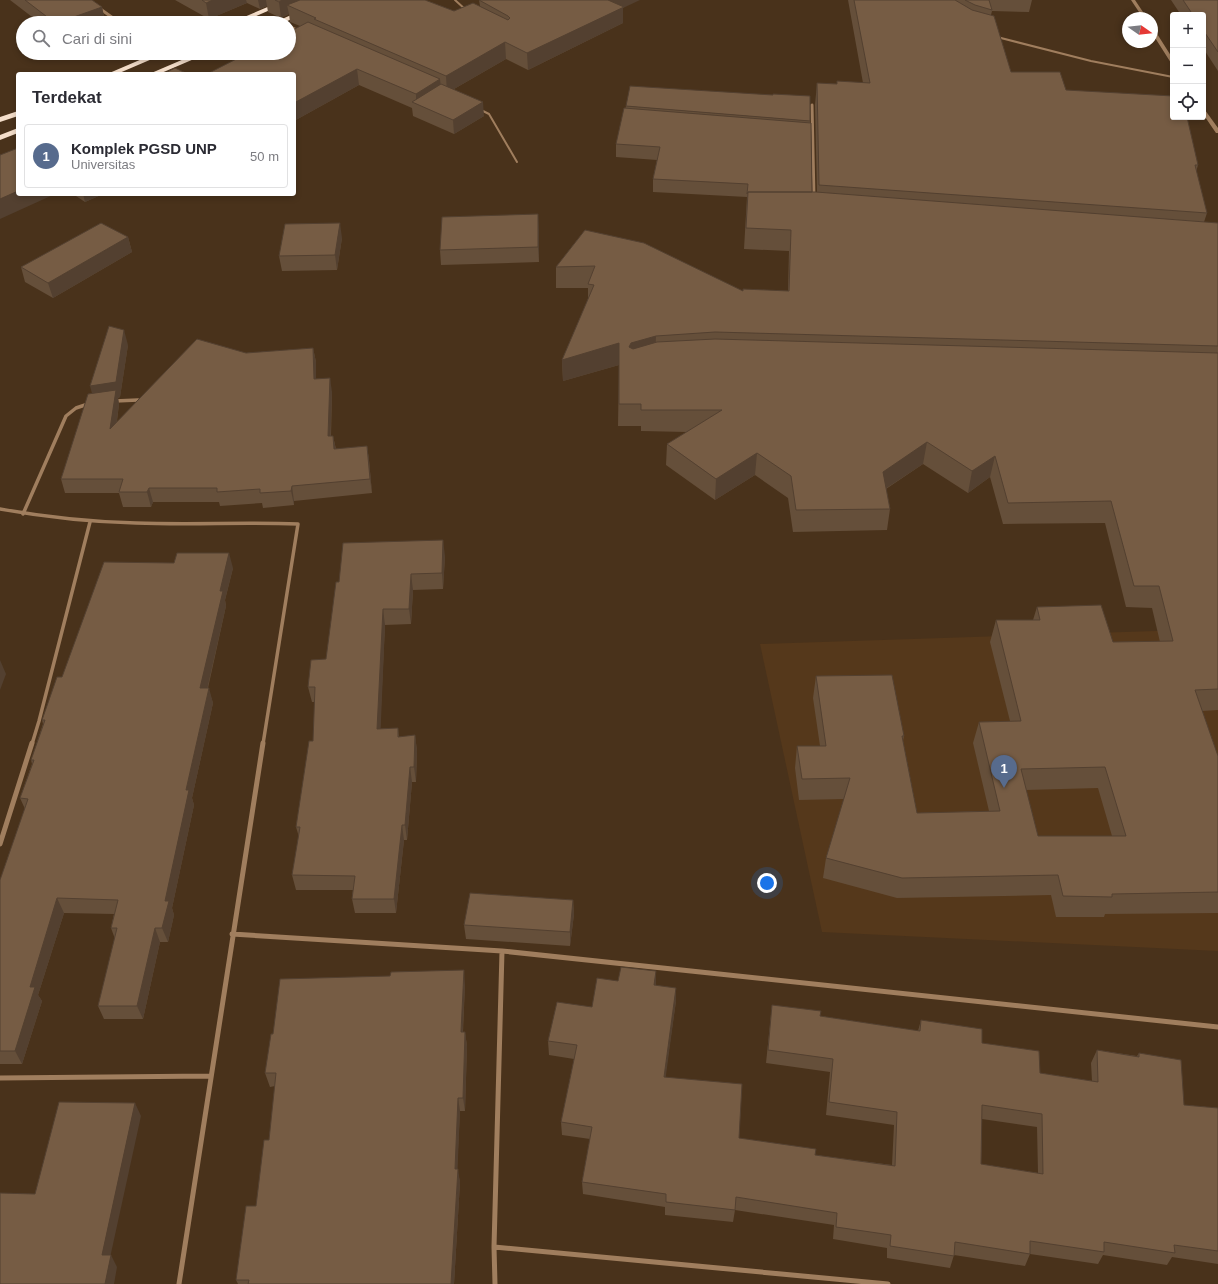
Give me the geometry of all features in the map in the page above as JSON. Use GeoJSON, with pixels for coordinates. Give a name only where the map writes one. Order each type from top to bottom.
{"type":"FeatureCollection","features":[{"type":"Feature","properties":{"kind":"highway"},"geometry":{"type":"LineString","coordinates":[[251,16],[290,0]]}},
{"type":"Feature","properties":{"kind":"highway"},"geometry":{"type":"LineString","coordinates":[[294,16],[327,1]]}},
{"type":"Feature","properties":{"kind":"highway"},"geometry":{"type":"LineString","coordinates":[[117,72],[145,60]]}},
{"type":"Feature","properties":{"kind":"highway"},"geometry":{"type":"LineString","coordinates":[[158,72],[187,60]]}},
{"type":"Feature","properties":{"kind":"highway"},"geometry":{"type":"LineString","coordinates":[[0,120],[16,114]]}},
{"type":"Feature","properties":{"kind":"highway"},"geometry":{"type":"LineString","coordinates":[[0,138],[16,131]]}},
{"type":"Feature","properties":{"kind":"street"},"geometry":{"type":"LineString","coordinates":[[1133,0],[1141,12]]}},
{"type":"Feature","properties":{"kind":"street"},"geometry":{"type":"LineString","coordinates":[[95,5],[110,16]]}},
{"type":"Feature","properties":{"kind":"street"},"geometry":{"type":"LineString","coordinates":[[1158,39],[1170,58]]}},
{"type":"Feature","properties":{"kind":"street"},"geometry":{"type":"LineString","coordinates":[[812,105],[814,202]]}},
{"type":"Feature","properties":{"kind":"street"},"geometry":{"type":"LineString","coordinates":[[1206,114],[1218,132]]}},
{"type":"Feature","properties":{"kind":"street"},"geometry":{"type":"LineString","coordinates":[[805,132],[812,133]]}},
{"type":"Feature","properties":{"kind":"street"},"geometry":{"type":"LineString","coordinates":[[111,401],[138,400]]}},
{"type":"Feature","properties":{"kind":"street"},"geometry":{"type":"LineString","coordinates":[[22,514],[66,416],[76,408],[90,404]]}},
{"type":"Feature","properties":{"kind":"street"},"geometry":{"type":"LineString","coordinates":[[0,510],[90,522],[138,524],[298,524],[232,934],[178,1284]]}},
{"type":"Feature","properties":{"kind":"street"},"geometry":{"type":"LineString","coordinates":[[0,844],[39,721],[90,522]]}},
{"type":"Feature","properties":{"kind":"street"},"geometry":{"type":"LineString","coordinates":[[232,934],[502,951],[1218,1027]]}},
{"type":"Feature","properties":{"kind":"street"},"geometry":{"type":"LineString","coordinates":[[495,1284],[494,1247],[502,951]]}},
{"type":"Feature","properties":{"kind":"street"},"geometry":{"type":"LineString","coordinates":[[0,1078],[210,1076]]}},
{"type":"Feature","properties":{"kind":"street"},"geometry":{"type":"LineString","coordinates":[[494,1247],[888,1284]]}},
{"type":"Feature","properties":{"kind":"lane"},"geometry":{"type":"LineString","coordinates":[[455,0],[471,14]]}},
{"type":"Feature","properties":{"kind":"lane"},"geometry":{"type":"LineString","coordinates":[[296,29],[303,32]]}},
{"type":"Feature","properties":{"kind":"lane"},"geometry":{"type":"LineString","coordinates":[[995,36],[1091,61],[1170,76]]}},
{"type":"Feature","properties":{"kind":"lane"},"geometry":{"type":"LineString","coordinates":[[475,108],[489,114],[517,162]]}},
{"type":"Feature","properties":{"kind":"shaded area"},"geometry":{"type":"Polygon","coordinates":[[[1218,629],[1218,951],[822,932],[760,644],[1218,629]]]}},
{"type":"Feature","properties":{"kind":"building"},"geometry":{"type":"Polygon","coordinates":[[[25,0],[92,0],[102,7],[77,16],[46,16],[25,0]]]}},
{"type":"Feature","properties":{"kind":"building"},"geometry":{"type":"Polygon","coordinates":[[[202,0],[213,0],[206,3],[202,0]]]}},
{"type":"Feature","properties":{"kind":"building"},"geometry":{"type":"Polygon","coordinates":[[[300,0],[425,0],[454,11],[473,3],[508,20],[510,18],[508,16],[479,0],[608,0],[624,7],[527,53],[505,42],[446,76],[314,19],[316,18],[287,5],[300,0]]]}},
{"type":"Feature","properties":{"kind":"building"},"geometry":{"type":"Polygon","coordinates":[[[854,0],[955,0],[972,10],[994,16],[1011,72],[1060,72],[1066,90],[1170,96],[1170,120],[1188,120],[1198,165],[1195,165],[1207,213],[819,185],[817,83],[837,84],[837,81],[870,83],[854,0]]]}},
{"type":"Feature","properties":{"kind":"building"},"geometry":{"type":"Polygon","coordinates":[[[965,0],[989,0],[992,10],[975,5],[965,0]]]}},
{"type":"Feature","properties":{"kind":"building"},"geometry":{"type":"Polygon","coordinates":[[[1183,0],[1218,0],[1218,52],[1206,34],[1206,12],[1191,12],[1183,0]]]}},
{"type":"Feature","properties":{"kind":"building"},"geometry":{"type":"Polygon","coordinates":[[[308,22],[440,79],[416,94],[357,69],[296,102],[296,72],[211,72],[234,60],[296,60],[296,28],[308,22]]]}},
{"type":"Feature","properties":{"kind":"building"},"geometry":{"type":"Polygon","coordinates":[[[175,68],[184,72],[167,72],[175,68]]]}},
{"type":"Feature","properties":{"kind":"building"},"geometry":{"type":"Polygon","coordinates":[[[441,84],[483,102],[453,120],[412,102],[441,84]]]}},
{"type":"Feature","properties":{"kind":"building"},"geometry":{"type":"Polygon","coordinates":[[[630,86],[810,96],[810,121],[626,106],[630,86]]]}},
{"type":"Feature","properties":{"kind":"building"},"geometry":{"type":"Polygon","coordinates":[[[624,108],[811,123],[812,192],[748,192],[747,194],[748,184],[653,179],[660,147],[616,144],[624,108]]]}},
{"type":"Feature","properties":{"kind":"building"},"geometry":{"type":"Polygon","coordinates":[[[16,149],[16,192],[0,199],[0,155],[16,149]]]}},
{"type":"Feature","properties":{"kind":"building"},"geometry":{"type":"Polygon","coordinates":[[[748,192],[816,192],[1218,223],[1218,346],[715,332],[656,336],[631,343],[629,347],[633,349],[657,342],[715,339],[1218,353],[1218,689],[1195,690],[1218,756],[1218,892],[1112,894],[1112,897],[1063,896],[1058,875],[902,878],[826,858],[850,778],[802,779],[797,746],[826,746],[816,676],[892,675],[917,813],[1000,811],[979,722],[1021,721],[996,620],[1040,620],[1037,607],[1101,605],[1113,642],[1173,641],[1159,586],[1134,586],[1111,501],[1008,503],[995,456],[972,471],[927,442],[883,472],[890,509],[796,510],[791,476],[757,453],[716,479],[667,444],[722,410],[641,410],[641,404],[619,404],[619,343],[562,360],[594,285],[588,284],[595,266],[556,267],[585,230],[644,243],[743,291],[743,289],[789,291],[791,230],[746,228],[748,192]],[[1105,767],[1021,769],[1038,836],[1126,836],[1105,767]]]}},
{"type":"Feature","properties":{"kind":"building"},"geometry":{"type":"Polygon","coordinates":[[[538,214],[538,247],[440,250],[442,217],[538,214]]]}},
{"type":"Feature","properties":{"kind":"building"},"geometry":{"type":"Polygon","coordinates":[[[101,223],[128,237],[48,283],[21,267],[101,223]]]}},
{"type":"Feature","properties":{"kind":"building"},"geometry":{"type":"Polygon","coordinates":[[[340,223],[335,255],[279,256],[285,224],[340,223]]]}},
{"type":"Feature","properties":{"kind":"building"},"geometry":{"type":"Polygon","coordinates":[[[109,326],[124,330],[116,382],[90,386],[109,326]]]}},
{"type":"Feature","properties":{"kind":"building"},"geometry":{"type":"Polygon","coordinates":[[[197,339],[246,353],[313,348],[314,379],[330,378],[328,436],[333,436],[334,449],[367,446],[370,479],[292,486],[291,491],[260,493],[260,489],[217,492],[217,488],[149,488],[147,492],[119,492],[123,479],[61,479],[88,394],[116,390],[110,429],[197,339]]]}},
{"type":"Feature","properties":{"kind":"building"},"geometry":{"type":"Polygon","coordinates":[[[443,540],[442,573],[411,574],[409,609],[383,609],[377,729],[398,728],[398,737],[415,735],[414,767],[410,767],[405,825],[402,825],[394,899],[352,899],[355,876],[292,875],[300,827],[296,827],[309,741],[313,741],[315,687],[308,687],[311,660],[326,659],[336,582],[339,582],[343,543],[443,540]]]}},
{"type":"Feature","properties":{"kind":"building"},"geometry":{"type":"Polygon","coordinates":[[[177,553],[229,553],[220,591],[223,591],[200,688],[209,688],[186,790],[189,790],[165,901],[169,901],[162,928],[155,928],[137,1006],[98,1006],[117,928],[111,928],[118,900],[57,898],[30,987],[35,987],[15,1051],[0,1051],[0,880],[28,799],[20,798],[34,760],[31,760],[45,720],[42,720],[57,677],[62,677],[104,562],[174,563],[177,553]]]}},
{"type":"Feature","properties":{"kind":"building"},"geometry":{"type":"Polygon","coordinates":[[[470,893],[573,900],[570,932],[464,925],[470,893]]]}},
{"type":"Feature","properties":{"kind":"building"},"geometry":{"type":"Polygon","coordinates":[[[621,967],[656,971],[654,985],[676,988],[664,1077],[742,1084],[739,1138],[816,1149],[815,1155],[895,1166],[897,1112],[829,1102],[833,1059],[768,1050],[772,1005],[821,1011],[820,1016],[920,1031],[921,1020],[982,1029],[982,1043],[1039,1051],[1040,1073],[1098,1082],[1097,1050],[1139,1057],[1139,1053],[1181,1060],[1184,1105],[1218,1108],[1218,1251],[1174,1245],[1175,1253],[1104,1242],[1104,1252],[1030,1241],[1030,1254],[955,1242],[954,1256],[890,1246],[891,1235],[836,1227],[837,1213],[736,1197],[735,1210],[666,1202],[666,1194],[582,1182],[592,1127],[561,1122],[577,1045],[548,1041],[557,1002],[592,1007],[597,978],[618,981],[621,967]],[[982,1105],[981,1164],[1043,1174],[1042,1114],[982,1105]]]}},
{"type":"Feature","properties":{"kind":"building"},"geometry":{"type":"Polygon","coordinates":[[[464,970],[461,1032],[465,1032],[463,1098],[458,1098],[455,1169],[458,1169],[451,1284],[248,1284],[249,1280],[236,1280],[246,1206],[256,1206],[264,1140],[269,1140],[276,1073],[265,1073],[271,1034],[273,1034],[280,979],[390,976],[391,972],[464,970]]]}},
{"type":"Feature","properties":{"kind":"building"},"geometry":{"type":"Polygon","coordinates":[[[59,1102],[135,1103],[102,1255],[111,1255],[105,1284],[0,1284],[0,1193],[35,1194],[59,1102]]]}},
{"type":"Feature","properties":{"kind":"place","name":"Komplek PGSD UNP"},"geometry":{"type":"Point","coordinates":[1004,788]}}]}
